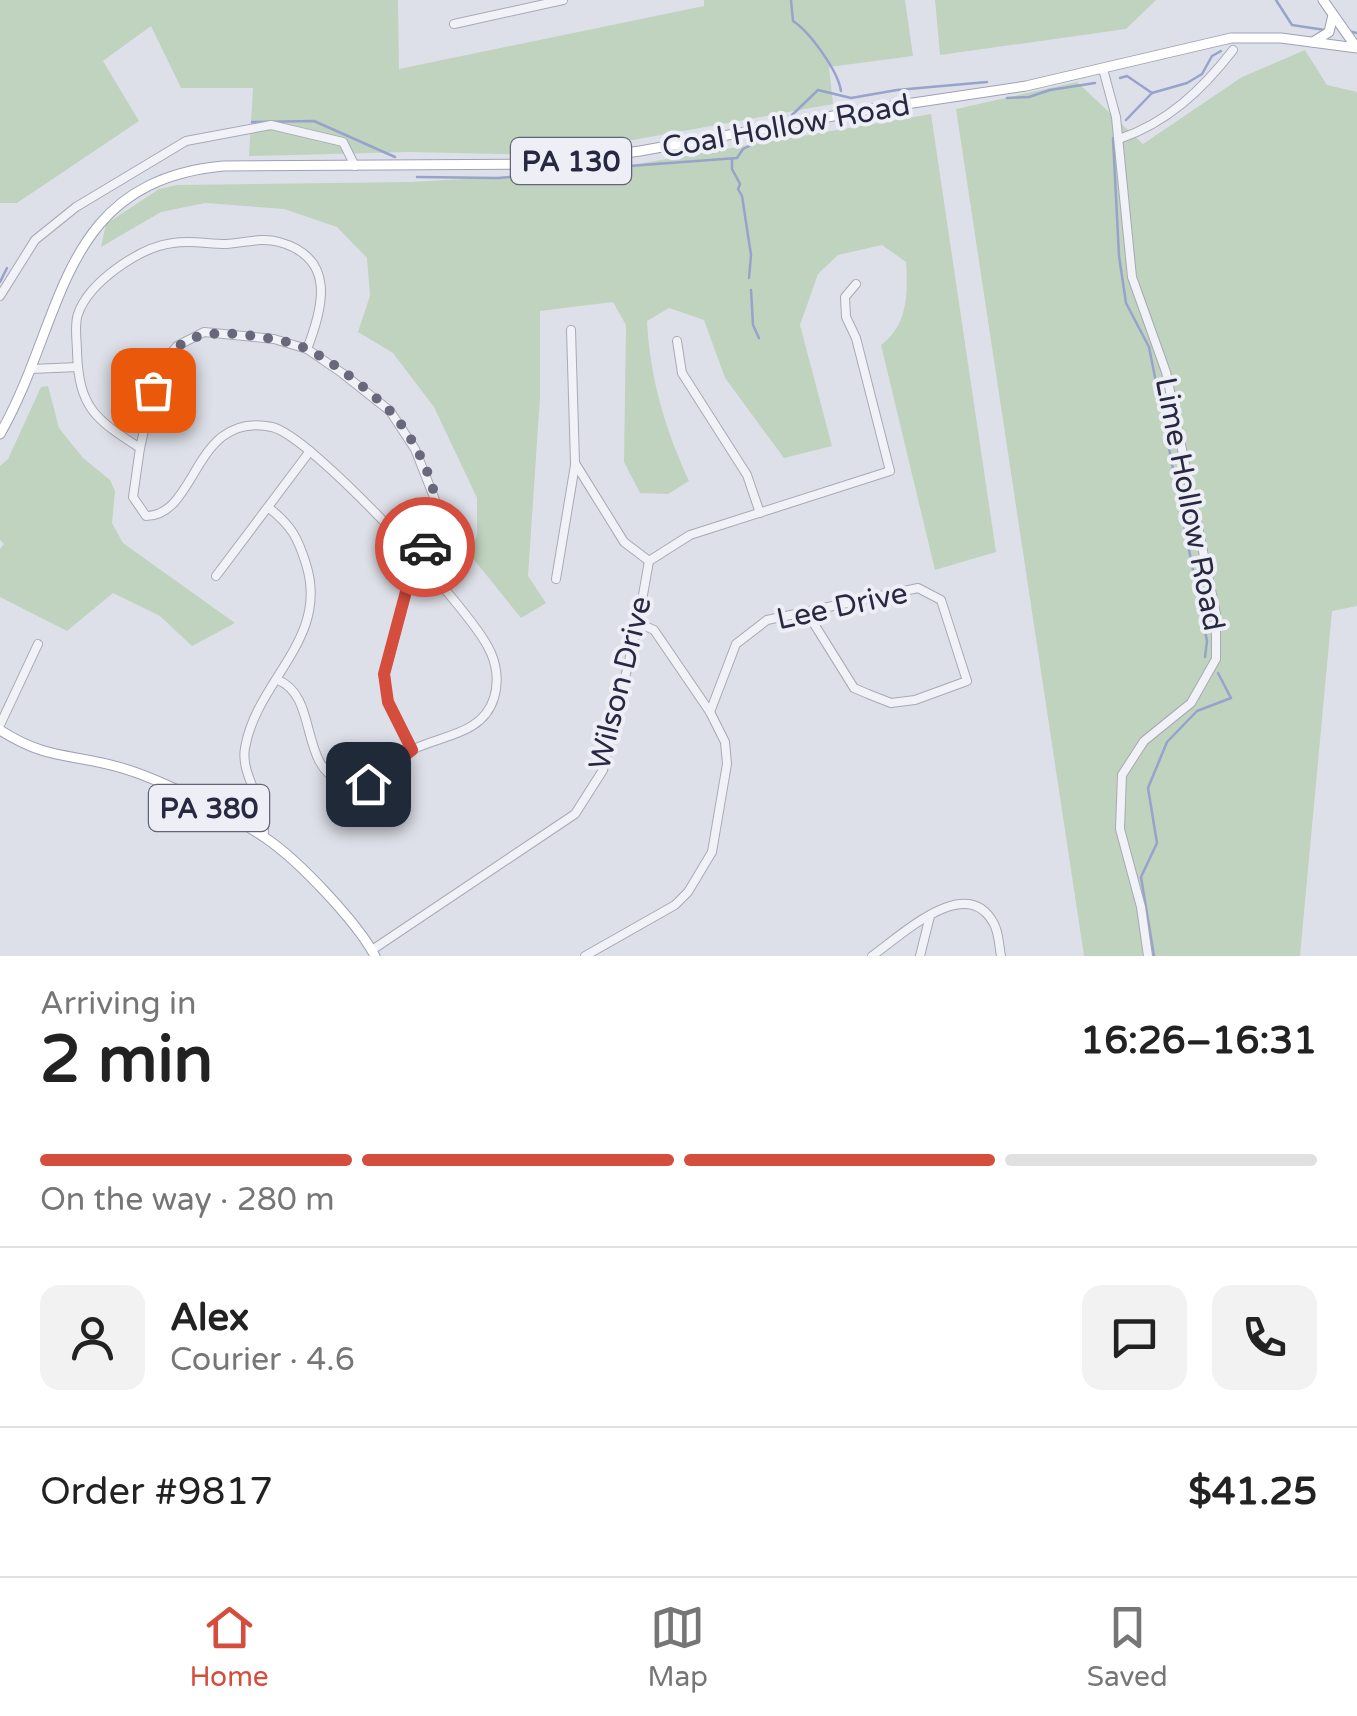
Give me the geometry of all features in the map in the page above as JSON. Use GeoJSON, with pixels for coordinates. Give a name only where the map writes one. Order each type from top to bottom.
{"type":"FeatureCollection","features":[{"type":"Feature","properties":{"kind":"main road"},"geometry":{"type":"LineString","coordinates":[[1324,0],[1333,15],[1336,32],[1357,48]]}},
{"type":"Feature","properties":{"kind":"main road"},"geometry":{"type":"LineString","coordinates":[[1312,42],[1336,32]]}},
{"type":"Feature","properties":{"kind":"main road","name":"Coal Hollow Road"},"geometry":{"type":"LineString","coordinates":[[0,434],[79,250],[100,222],[148,185],[182,172],[213,167],[504,166],[579,160],[1010,89],[1230,38],[1260,37],[1357,48]]}},
{"type":"Feature","properties":{"kind":"main road","name":"PA 380"},"geometry":{"type":"LineString","coordinates":[[0,727],[47,754],[138,774],[264,837],[345,915],[373,953]]}},
{"type":"Feature","properties":{"kind":"street"},"geometry":{"type":"LineString","coordinates":[[508,0],[510,10]]}},
{"type":"Feature","properties":{"kind":"street"},"geometry":{"type":"LineString","coordinates":[[454,24],[563,0]]}},
{"type":"Feature","properties":{"kind":"street"},"geometry":{"type":"LineString","coordinates":[[1118,139],[1162,120],[1186,102],[1233,50]]}},
{"type":"Feature","properties":{"kind":"street","name":"Lime Hollow Road"},"geometry":{"type":"LineString","coordinates":[[1104,68],[1118,139],[1132,276],[1166,372],[1216,614],[1216,659],[1190,703],[1144,741],[1122,775],[1120,829],[1141,907],[1148,956]]}},
{"type":"Feature","properties":{"kind":"street"},"geometry":{"type":"LineString","coordinates":[[0,296],[35,240],[76,207],[194,138],[271,125],[343,142],[355,166]]}},
{"type":"Feature","properties":{"kind":"street"},"geometry":{"type":"LineString","coordinates":[[140,448],[92,410],[83,398],[78,367],[77,315],[92,292],[130,258],[173,242],[280,242],[312,263],[322,282],[322,310],[307,349]]}},
{"type":"Feature","properties":{"kind":"street","name":"Wilson Drive"},"geometry":{"type":"LineString","coordinates":[[373,953],[576,814],[603,770],[649,561],[690,535],[890,470],[856,338],[846,317],[845,298],[856,284]]}},
{"type":"Feature","properties":{"kind":"street"},"geometry":{"type":"LineString","coordinates":[[556,579],[576,463],[571,330]]}},
{"type":"Feature","properties":{"kind":"street"},"geometry":{"type":"LineString","coordinates":[[278,680],[290,685],[297,694],[313,749],[328,775],[346,786],[368,784],[412,750],[472,728],[489,710],[497,676],[491,652],[480,633],[416,554],[310,452],[274,428],[256,426],[236,431],[205,451],[170,510],[146,516],[134,497],[140,448],[160,365],[176,346],[204,332],[274,339],[307,349],[390,410],[415,449],[439,510],[430,542],[416,554],[384,674],[388,702],[412,750]]}},
{"type":"Feature","properties":{"kind":"street"},"geometry":{"type":"LineString","coordinates":[[676,341],[682,373],[747,475],[760,513]]}},
{"type":"Feature","properties":{"kind":"street"},"geometry":{"type":"LineString","coordinates":[[31,368],[78,367]]}},
{"type":"Feature","properties":{"kind":"street"},"geometry":{"type":"LineString","coordinates":[[216,576],[310,452]]}},
{"type":"Feature","properties":{"kind":"street"},"geometry":{"type":"LineString","coordinates":[[576,463],[624,542],[649,561]]}},
{"type":"Feature","properties":{"kind":"street"},"geometry":{"type":"LineString","coordinates":[[264,837],[263,815],[244,751],[251,726],[311,615],[313,594],[297,535],[269,508]]}},
{"type":"Feature","properties":{"kind":"street","name":"Lee Drive"},"geometry":{"type":"LineString","coordinates":[[710,712],[736,644],[767,620],[806,611],[918,588],[941,600],[967,681],[914,700],[892,703],[854,688],[806,611]]}},
{"type":"Feature","properties":{"kind":"street"},"geometry":{"type":"LineString","coordinates":[[584,956],[674,905],[704,871],[712,852],[727,764],[726,742],[710,712],[654,630],[638,623]]}},
{"type":"Feature","properties":{"kind":"street"},"geometry":{"type":"LineString","coordinates":[[0,727],[38,644]]}},
{"type":"Feature","properties":{"kind":"street"},"geometry":{"type":"LineString","coordinates":[[872,956],[930,916],[958,902],[980,907],[995,925],[1001,956]]}},
{"type":"Feature","properties":{"kind":"street"},"geometry":{"type":"LineString","coordinates":[[920,956],[930,916]]}},
{"type":"Feature","properties":{"kind":"green space"},"geometry":{"type":"Polygon","coordinates":[[[0,0],[398,0],[399,69],[704,6],[704,0],[905,0],[913,56],[829,67],[833,104],[549,155],[410,152],[249,156],[253,88],[181,88],[151,26],[103,61],[139,121],[17,203],[0,203],[0,0]]]}},
{"type":"Feature","properties":{"kind":"green space"},"geometry":{"type":"Polygon","coordinates":[[[935,0],[1156,0],[1126,29],[940,55],[935,0]]]}},
{"type":"Feature","properties":{"kind":"green space"},"geometry":{"type":"Polygon","coordinates":[[[1305,50],[1327,85],[1357,92],[1357,606],[1332,611],[1300,956],[1084,956],[956,109],[1077,82],[1143,144],[1242,77],[1305,50]]]}},
{"type":"Feature","properties":{"kind":"green space"},"geometry":{"type":"Polygon","coordinates":[[[931,114],[996,552],[935,570],[881,345],[901,318],[906,297],[906,262],[882,245],[838,255],[818,274],[800,325],[832,446],[784,458],[725,378],[704,320],[669,308],[647,321],[660,403],[689,481],[668,494],[640,493],[624,462],[626,325],[613,302],[540,311],[540,398],[528,576],[546,603],[521,618],[471,556],[477,535],[477,498],[434,407],[393,353],[358,332],[370,296],[367,258],[337,227],[284,209],[205,203],[161,212],[101,247],[106,224],[159,189],[177,185],[410,182],[591,172],[931,114]]]}},
{"type":"Feature","properties":{"kind":"green space"},"geometry":{"type":"Polygon","coordinates":[[[48,386],[59,428],[83,458],[110,480],[115,491],[112,523],[123,543],[235,623],[192,646],[160,616],[113,593],[67,631],[0,597],[0,549],[4,544],[0,540],[0,466],[8,459],[41,387],[48,386]]]}},
{"type":"Feature","properties":{"kind":"waterway"},"geometry":{"type":"LineString","coordinates":[[791,0],[793,21],[822,53],[841,91]]}},
{"type":"Feature","properties":{"kind":"waterway"},"geometry":{"type":"LineString","coordinates":[[1276,0],[1292,25],[1325,30]]}},
{"type":"Feature","properties":{"kind":"waterway"},"geometry":{"type":"LineString","coordinates":[[1348,31],[1357,33]]}},
{"type":"Feature","properties":{"kind":"waterway"},"geometry":{"type":"LineString","coordinates":[[1126,120],[1152,93],[1187,83],[1202,74],[1212,56],[1221,51]]}},
{"type":"Feature","properties":{"kind":"waterway"},"geometry":{"type":"LineString","coordinates":[[1120,78],[1127,76],[1152,93]]}},
{"type":"Feature","properties":{"kind":"waterway"},"geometry":{"type":"LineString","coordinates":[[792,115],[818,90],[851,98],[987,82]]}},
{"type":"Feature","properties":{"kind":"waterway"},"geometry":{"type":"LineString","coordinates":[[1007,98],[1095,83]]}},
{"type":"Feature","properties":{"kind":"waterway"},"geometry":{"type":"LineString","coordinates":[[252,122],[314,121],[395,157]]}},
{"type":"Feature","properties":{"kind":"waterway"},"geometry":{"type":"LineString","coordinates":[[1113,138],[1119,256],[1126,303],[1149,347],[1207,641],[1205,657]]}},
{"type":"Feature","properties":{"kind":"waterway"},"geometry":{"type":"LineString","coordinates":[[629,166],[737,158],[743,149],[757,142]]}},
{"type":"Feature","properties":{"kind":"waterway"},"geometry":{"type":"LineString","coordinates":[[732,160],[740,184],[751,255],[749,278]]}},
{"type":"Feature","properties":{"kind":"waterway"},"geometry":{"type":"LineString","coordinates":[[417,177],[498,178],[616,167]]}},
{"type":"Feature","properties":{"kind":"waterway"},"geometry":{"type":"LineString","coordinates":[[0,282],[7,268]]}},
{"type":"Feature","properties":{"kind":"waterway"},"geometry":{"type":"LineString","coordinates":[[751,290],[753,325],[759,338]]}},
{"type":"Feature","properties":{"kind":"waterway"},"geometry":{"type":"LineString","coordinates":[[1154,956],[1141,877],[1157,843],[1148,788],[1167,742],[1197,711],[1231,698],[1218,673]]}},
{"type":"Feature","properties":{"kind":"way so far"},"geometry":{"type":"LineString","coordinates":[[153,390],[160,365],[176,346],[204,332],[274,339],[307,349],[390,410],[415,449],[439,510],[425,547]]}},
{"type":"Feature","properties":{"kind":"route"},"geometry":{"type":"LineString","coordinates":[[368,784],[412,750],[388,702],[384,674],[416,554],[425,547]]}}]}
